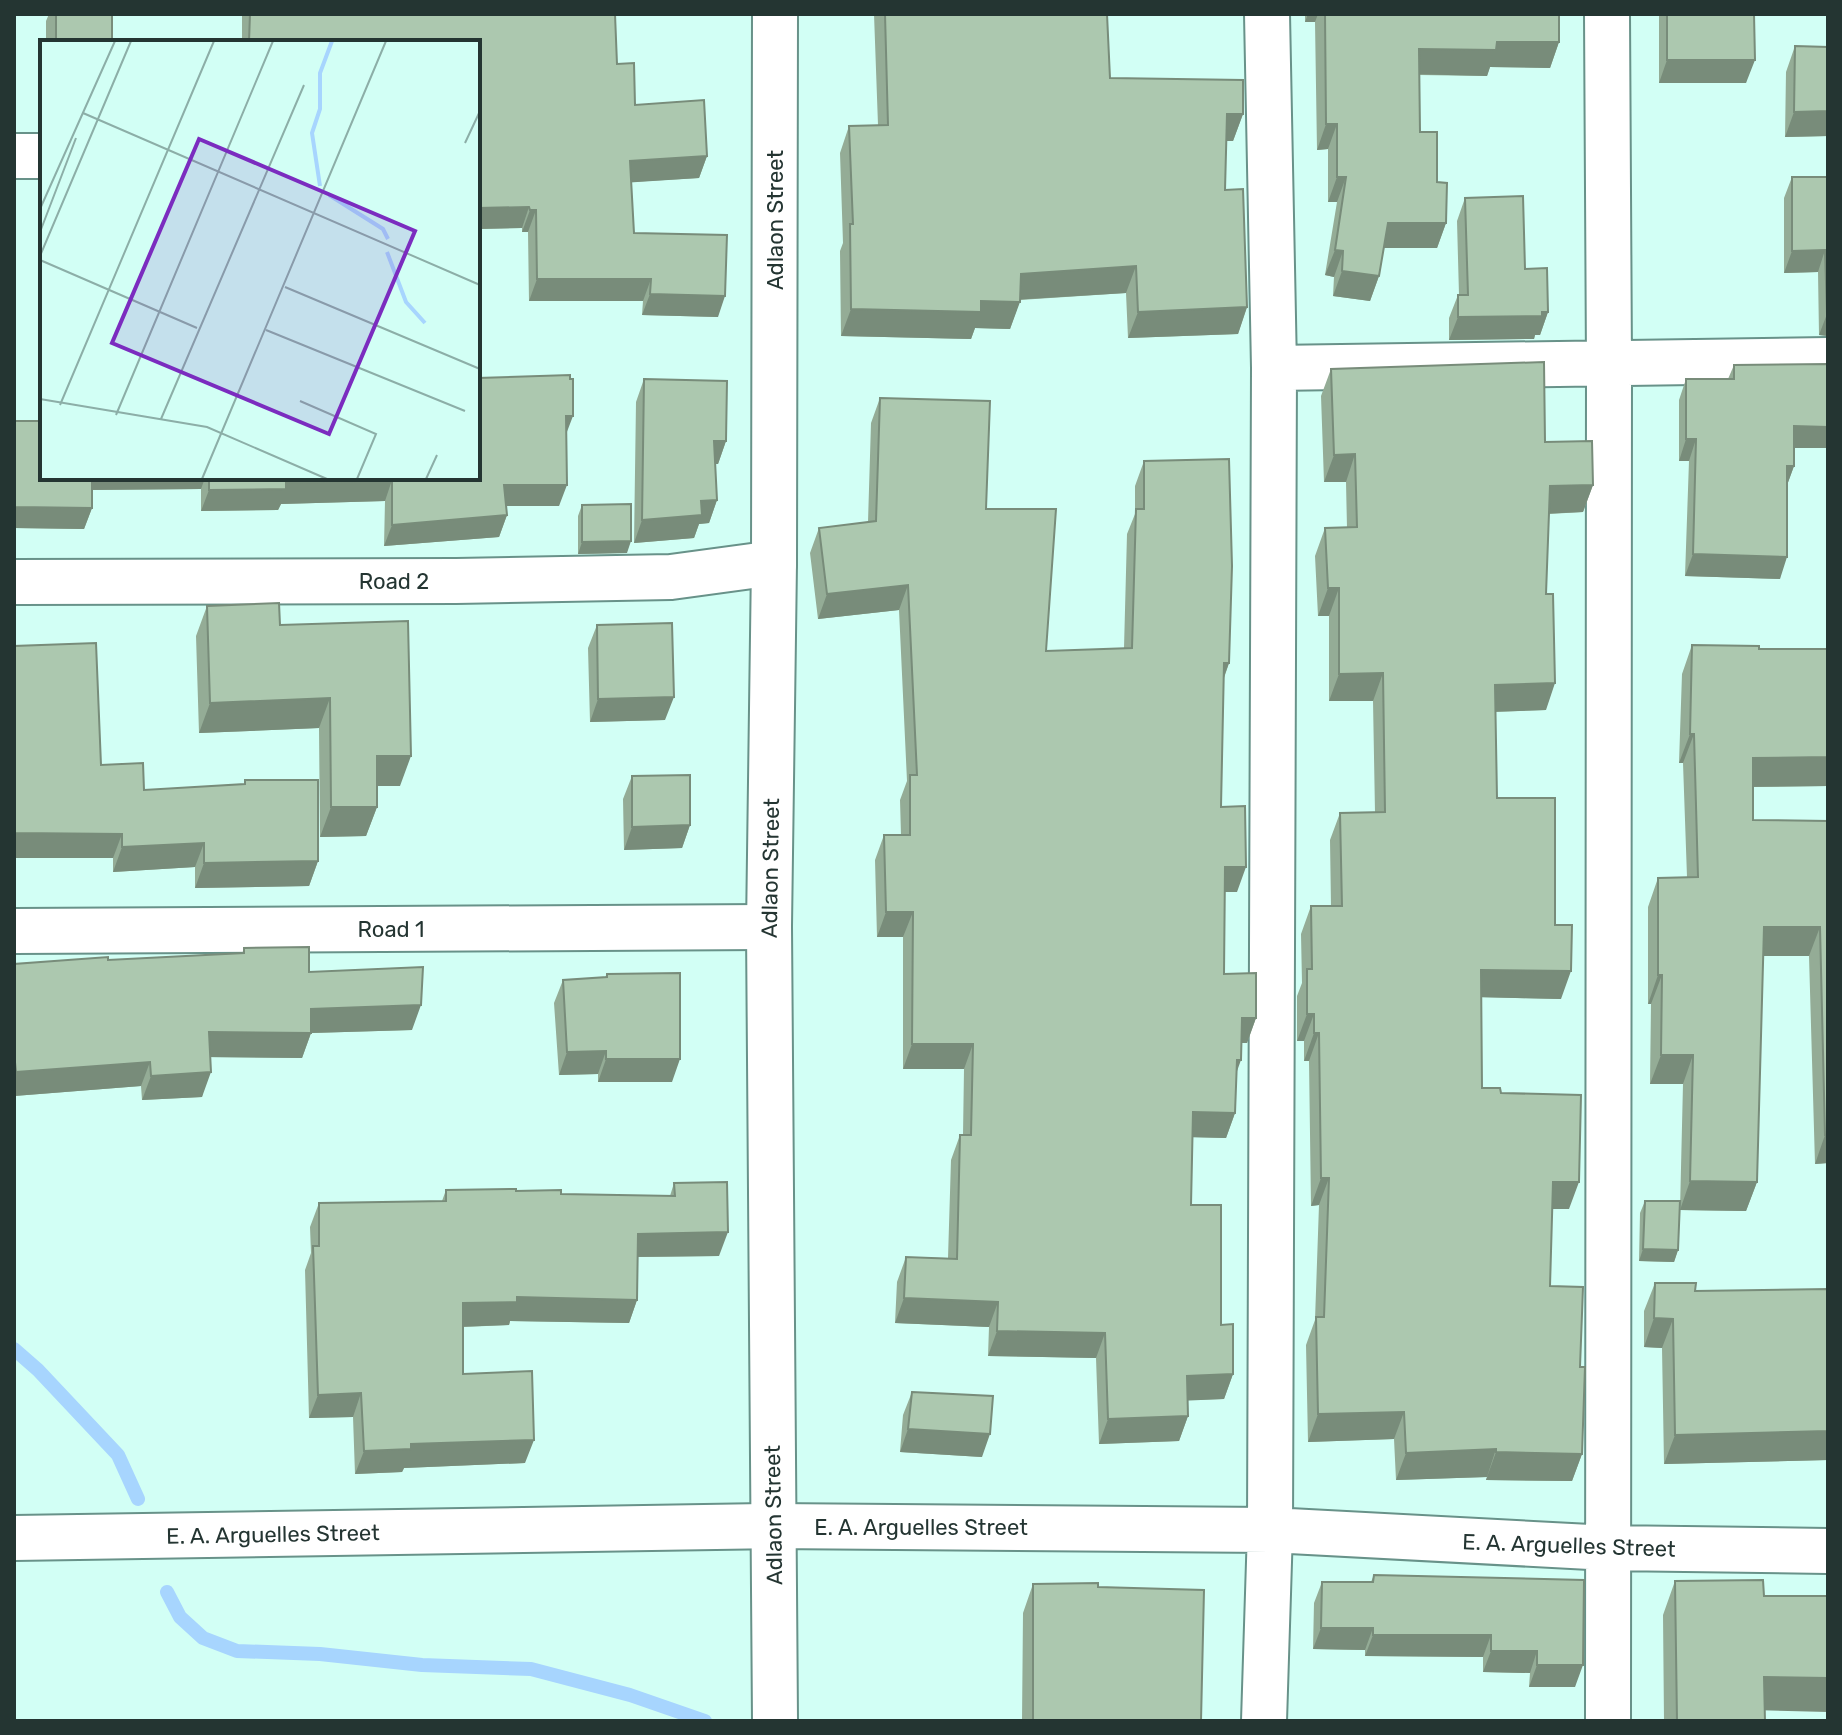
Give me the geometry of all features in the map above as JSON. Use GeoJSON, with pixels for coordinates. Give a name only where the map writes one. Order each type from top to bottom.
{"type":"FeatureCollection","features":[{"type":"Feature","properties":{"kind":"street","name":"Adlaon Street"},"geometry":{"type":"LineString","coordinates":[[775,14],[774,563],[769,927],[775,1721]]}},
{"type":"Feature","properties":{"kind":"street"},"geometry":{"type":"LineString","coordinates":[[1264,1721],[1270,1530],[1274,368],[1267,14]]}},
{"type":"Feature","properties":{"kind":"street"},"geometry":{"type":"LineString","coordinates":[[1607,14],[1608,1721]]}},
{"type":"Feature","properties":{"kind":"street"},"geometry":{"type":"LineString","coordinates":[[14,156],[40,156]]}},
{"type":"Feature","properties":{"kind":"street"},"geometry":{"type":"LineString","coordinates":[[1274,368],[1828,360]]}},
{"type":"Feature","properties":{"kind":"street","name":"Road 2"},"geometry":{"type":"LineString","coordinates":[[14,582],[671,577],[774,563]]}},
{"type":"Feature","properties":{"kind":"street","name":"Road 1"},"geometry":{"type":"LineString","coordinates":[[14,931],[769,927]]}},
{"type":"Feature","properties":{"kind":"street","name":"E. A. Arguelles Street"},"geometry":{"type":"LineString","coordinates":[[14,1538],[772,1526],[1270,1530],[1609,1548],[1828,1551]]}},
{"type":"Feature","properties":{"kind":"building"},"geometry":{"type":"Polygon","coordinates":[[[56,14],[112,14],[112,40],[56,40],[56,14]]]}},
{"type":"Feature","properties":{"kind":"building"},"geometry":{"type":"Polygon","coordinates":[[[250,14],[615,14],[617,64],[634,63],[635,105],[704,100],[707,156],[630,161],[634,233],[727,235],[725,296],[650,294],[651,279],[537,279],[536,210],[529,207],[480,208],[480,40],[249,40],[250,14]]]}},
{"type":"Feature","properties":{"kind":"building"},"geometry":{"type":"Polygon","coordinates":[[[885,14],[1107,14],[1110,78],[1243,80],[1243,114],[1227,114],[1225,190],[1243,189],[1247,307],[1138,312],[1136,266],[1021,274],[1020,302],[981,301],[981,312],[851,309],[850,224],[853,224],[849,126],[888,125],[885,14]]]}},
{"type":"Feature","properties":{"kind":"building"},"geometry":{"type":"Polygon","coordinates":[[[1325,14],[1559,14],[1559,42],[1497,42],[1496,50],[1419,49],[1420,132],[1437,132],[1437,182],[1447,183],[1446,223],[1388,223],[1379,276],[1342,271],[1343,251],[1335,250],[1346,177],[1337,177],[1337,124],[1326,124],[1325,14]]]}},
{"type":"Feature","properties":{"kind":"building"},"geometry":{"type":"Polygon","coordinates":[[[1667,14],[1754,14],[1755,60],[1667,60],[1667,14]]]}},
{"type":"Feature","properties":{"kind":"building"},"geometry":{"type":"Polygon","coordinates":[[[1795,46],[1828,47],[1828,111],[1794,112],[1795,46]]]}},
{"type":"Feature","properties":{"kind":"building"},"geometry":{"type":"Polygon","coordinates":[[[1792,177],[1828,177],[1828,314],[1825,250],[1792,251],[1792,177]]]}},
{"type":"Feature","properties":{"kind":"building"},"geometry":{"type":"Polygon","coordinates":[[[1523,196],[1525,269],[1547,268],[1548,312],[1542,312],[1542,316],[1458,317],[1458,295],[1468,295],[1465,198],[1523,196]]]}},
{"type":"Feature","properties":{"kind":"building"},"geometry":{"type":"Polygon","coordinates":[[[1544,362],[1545,442],[1592,441],[1593,485],[1550,486],[1546,594],[1553,594],[1555,683],[1495,685],[1497,798],[1555,798],[1555,925],[1572,925],[1571,971],[1481,970],[1482,1088],[1500,1088],[1501,1093],[1581,1095],[1579,1182],[1553,1182],[1550,1286],[1583,1287],[1580,1367],[1585,1367],[1582,1454],[1496,1452],[1496,1449],[1406,1453],[1404,1412],[1318,1414],[1316,1317],[1324,1317],[1329,1178],[1321,1178],[1319,1033],[1314,1033],[1314,1014],[1307,1014],[1307,969],[1312,969],[1311,906],[1342,906],[1340,813],[1385,812],[1383,673],[1339,674],[1339,588],[1328,588],[1325,528],[1357,527],[1355,454],[1334,455],[1331,369],[1544,362]]]}},
{"type":"Feature","properties":{"kind":"building"},"geometry":{"type":"Polygon","coordinates":[[[1828,364],[1828,427],[1794,426],[1794,466],[1787,466],[1787,557],[1693,554],[1696,439],[1686,439],[1686,379],[1734,379],[1734,365],[1828,364]]]}},
{"type":"Feature","properties":{"kind":"building"},"geometry":{"type":"Polygon","coordinates":[[[570,375],[573,379],[573,416],[566,416],[567,485],[504,485],[507,515],[392,525],[392,480],[480,480],[480,378],[570,375]]]}},
{"type":"Feature","properties":{"kind":"building"},"geometry":{"type":"Polygon","coordinates":[[[644,379],[727,381],[726,441],[714,441],[717,500],[701,501],[702,515],[642,520],[644,379]]]}},
{"type":"Feature","properties":{"kind":"building"},"geometry":{"type":"Polygon","coordinates":[[[880,398],[990,401],[986,509],[1056,509],[1046,651],[1132,648],[1136,509],[1144,509],[1144,461],[1229,459],[1232,566],[1229,663],[1224,663],[1221,807],[1245,806],[1246,867],[1225,867],[1224,974],[1256,973],[1256,1018],[1242,1018],[1235,1113],[1193,1112],[1191,1205],[1221,1205],[1221,1325],[1233,1324],[1233,1374],[1187,1376],[1188,1416],[1108,1419],[1105,1333],[997,1331],[998,1302],[904,1298],[906,1257],[957,1259],[960,1135],[971,1135],[973,1044],[912,1044],[913,912],[886,912],[884,835],[910,835],[910,775],[917,775],[908,585],[827,594],[819,528],[876,521],[880,398]]]}},
{"type":"Feature","properties":{"kind":"building"},"geometry":{"type":"Polygon","coordinates":[[[15,421],[40,421],[40,480],[92,480],[92,508],[15,507],[15,421]]]}},
{"type":"Feature","properties":{"kind":"building"},"geometry":{"type":"Polygon","coordinates":[[[209,480],[392,480],[286,483],[286,489],[209,490],[209,480]]]}},
{"type":"Feature","properties":{"kind":"building"},"geometry":{"type":"Polygon","coordinates":[[[631,504],[631,541],[582,542],[582,505],[631,504]]]}},
{"type":"Feature","properties":{"kind":"building"},"geometry":{"type":"Polygon","coordinates":[[[279,603],[280,625],[408,621],[411,756],[377,756],[377,807],[331,807],[330,698],[210,703],[207,606],[279,603]]]}},
{"type":"Feature","properties":{"kind":"building"},"geometry":{"type":"Polygon","coordinates":[[[672,623],[674,697],[598,699],[597,625],[672,623]]]}},
{"type":"Feature","properties":{"kind":"building"},"geometry":{"type":"Polygon","coordinates":[[[96,643],[101,765],[143,763],[144,790],[245,784],[245,780],[318,780],[318,861],[204,863],[204,843],[122,847],[122,834],[14,833],[14,646],[96,643]]]}},
{"type":"Feature","properties":{"kind":"building"},"geometry":{"type":"Polygon","coordinates":[[[1692,645],[1828,649],[1828,757],[1753,758],[1753,820],[1828,821],[1828,1135],[1825,1135],[1820,927],[1764,927],[1757,1182],[1690,1181],[1693,1055],[1661,1055],[1658,878],[1698,877],[1694,734],[1690,734],[1692,645]]]}},
{"type":"Feature","properties":{"kind":"building"},"geometry":{"type":"Polygon","coordinates":[[[690,775],[690,825],[632,827],[632,776],[690,775]]]}},
{"type":"Feature","properties":{"kind":"building"},"geometry":{"type":"Polygon","coordinates":[[[309,947],[309,972],[423,967],[421,1005],[311,1009],[311,1033],[209,1032],[211,1072],[151,1076],[150,1062],[16,1072],[14,964],[108,957],[108,960],[244,953],[244,948],[309,947]]]}},
{"type":"Feature","properties":{"kind":"building"},"geometry":{"type":"Polygon","coordinates":[[[680,973],[680,1059],[606,1059],[606,1051],[567,1052],[563,980],[607,977],[607,974],[680,973]]]}},
{"type":"Feature","properties":{"kind":"building"},"geometry":{"type":"Polygon","coordinates":[[[727,1182],[728,1232],[638,1234],[637,1300],[517,1297],[517,1302],[463,1303],[463,1374],[532,1371],[534,1440],[411,1444],[411,1449],[364,1451],[361,1393],[318,1395],[313,1246],[319,1246],[319,1203],[446,1201],[446,1190],[561,1190],[561,1194],[675,1196],[674,1183],[727,1182]]]}},
{"type":"Feature","properties":{"kind":"building"},"geometry":{"type":"Polygon","coordinates":[[[1645,1201],[1680,1201],[1678,1250],[1643,1249],[1645,1201]]]}},
{"type":"Feature","properties":{"kind":"building"},"geometry":{"type":"Polygon","coordinates":[[[1655,1283],[1696,1283],[1695,1291],[1828,1289],[1828,1431],[1675,1435],[1673,1319],[1654,1318],[1655,1283]]]}},
{"type":"Feature","properties":{"kind":"building"},"geometry":{"type":"Polygon","coordinates":[[[912,1392],[993,1396],[990,1434],[908,1429],[912,1392]]]}},
{"type":"Feature","properties":{"kind":"building"},"geometry":{"type":"Polygon","coordinates":[[[1374,1575],[1584,1580],[1583,1665],[1537,1665],[1537,1651],[1491,1651],[1491,1635],[1373,1635],[1373,1628],[1321,1628],[1322,1582],[1373,1582],[1374,1575]]]}},
{"type":"Feature","properties":{"kind":"building"},"geometry":{"type":"Polygon","coordinates":[[[1763,1580],[1764,1596],[1828,1596],[1828,1678],[1764,1677],[1765,1721],[1677,1721],[1675,1581],[1763,1580]]]}},
{"type":"Feature","properties":{"kind":"building"},"geometry":{"type":"Polygon","coordinates":[[[1098,1583],[1098,1587],[1204,1590],[1201,1721],[1033,1721],[1033,1584],[1098,1583]]]}},
{"type":"Feature","properties":{"kind":"waterway"},"geometry":{"type":"LineString","coordinates":[[14,1349],[38,1370],[118,1455],[138,1499]]}},
{"type":"Feature","properties":{"kind":"waterway"},"geometry":{"type":"LineString","coordinates":[[167,1592],[180,1617],[203,1638],[237,1651],[320,1654],[422,1665],[531,1669],[630,1695],[705,1721]]}}]}
